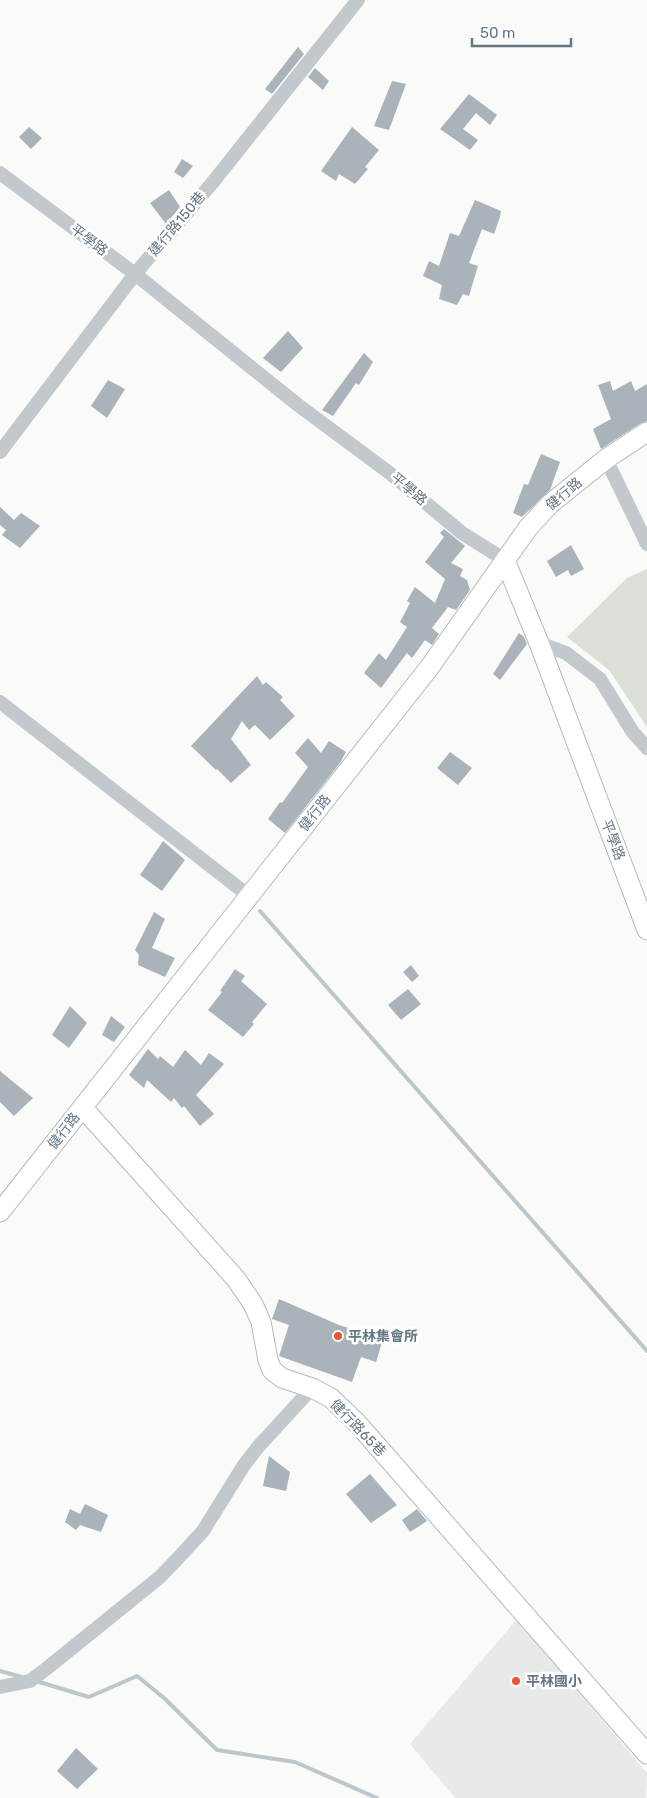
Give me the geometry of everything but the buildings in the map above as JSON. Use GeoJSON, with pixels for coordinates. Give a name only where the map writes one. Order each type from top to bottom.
{"type":"FeatureCollection","features":[{"type":"Feature","properties":{"kind":"street","name":"建行路150巷"},"geometry":{"type":"LineString","coordinates":[[0,452],[135,274],[213,182],[358,0]]}},
{"type":"Feature","properties":{"kind":"street","name":"平學路"},"geometry":{"type":"LineString","coordinates":[[0,172],[135,274],[298,405],[391,474],[462,533],[505,560],[539,643],[647,930]]}},
{"type":"Feature","properties":{"kind":"street","name":"健行路"},"geometry":{"type":"LineString","coordinates":[[0,1212],[429,668],[528,528],[550,504],[606,459],[647,432]]}},
{"type":"Feature","properties":{"kind":"street"},"geometry":{"type":"LineString","coordinates":[[606,459],[647,544]]}},
{"type":"Feature","properties":{"kind":"street"},"geometry":{"type":"LineString","coordinates":[[539,643],[566,653],[600,679],[632,731],[647,748]]}},
{"type":"Feature","properties":{"kind":"street"},"geometry":{"type":"LineString","coordinates":[[0,702],[250,896]]}},
{"type":"Feature","properties":{"kind":"street","name":"健行路65巷"},"geometry":{"type":"LineString","coordinates":[[83,1108],[236,1279],[253,1304],[261,1322],[268,1360],[272,1370],[282,1378],[312,1388],[331,1398],[357,1423],[647,1754]]}},
{"type":"Feature","properties":{"kind":"street"},"geometry":{"type":"LineString","coordinates":[[0,1687],[30,1680],[46,1670],[160,1577],[203,1531],[244,1465],[258,1447],[312,1388]]}},
{"type":"Feature","properties":{"kind":"shaded area"},"geometry":{"type":"Polygon","coordinates":[[[647,569],[647,727],[609,670],[567,637],[627,578],[647,569]]]}},
{"type":"Feature","properties":{"kind":"shaded area","name":"平林國小"},"geometry":{"type":"Polygon","coordinates":[[[517,1619],[647,1773],[646,1798],[455,1798],[410,1744],[517,1619]]]}},
{"type":"Feature","properties":{"kind":"waterway"},"geometry":{"type":"LineString","coordinates":[[260,911],[647,1351]]}},
{"type":"Feature","properties":{"kind":"waterway"},"geometry":{"type":"LineString","coordinates":[[0,1671],[22,1677]]}},
{"type":"Feature","properties":{"kind":"waterway"},"geometry":{"type":"LineString","coordinates":[[36,1681],[89,1697],[137,1676],[164,1698],[217,1750],[295,1762],[377,1798]]}},
{"type":"Feature","properties":{"kind":"place","name":"平林集會所"},"geometry":{"type":"Point","coordinates":[338,1336]}},
{"type":"Feature","properties":{"kind":"place","name":"平林國小"},"geometry":{"type":"Point","coordinates":[516,1681]}}]}
